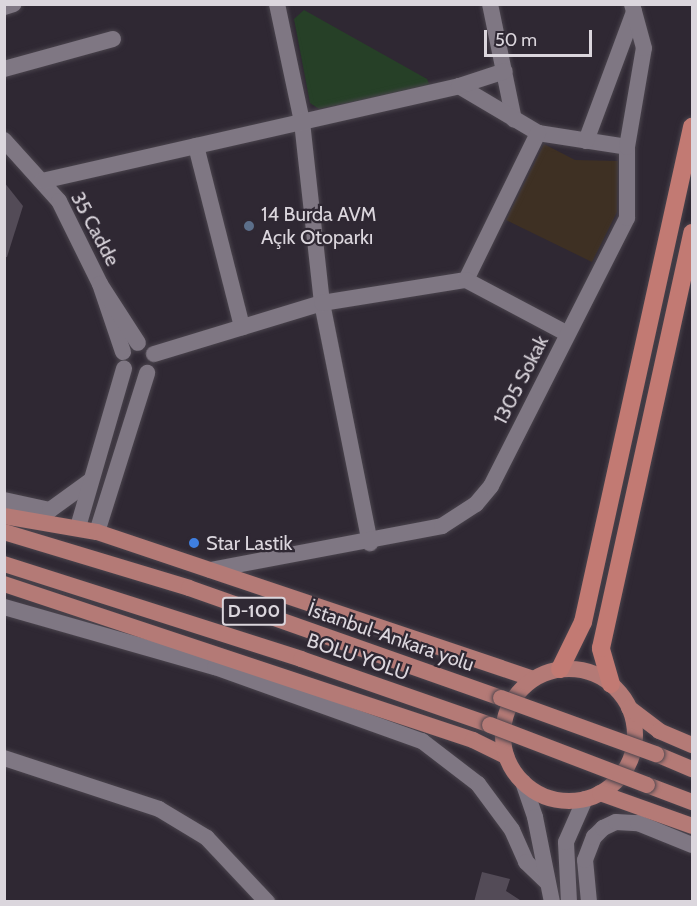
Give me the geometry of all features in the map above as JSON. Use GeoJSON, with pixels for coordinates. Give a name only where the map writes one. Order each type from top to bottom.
{"type":"FeatureCollection","features":[{"type":"Feature","properties":{"kind":"highway"},"geometry":{"type":"LineString","coordinates":[[560,669],[583,622],[693,127]]}},
{"type":"Feature","properties":{"kind":"highway"},"geometry":{"type":"LineString","coordinates":[[610,684],[601,648],[693,232]]}},
{"type":"Feature","properties":{"kind":"highway"},"geometry":{"type":"LineString","coordinates":[[4,516],[98,532],[533,679]]}},
{"type":"Feature","properties":{"kind":"highway","name":"İstanbul-Ankara yolu"},"geometry":{"type":"LineString","coordinates":[[4,532],[189,588],[501,698],[693,769]]}},
{"type":"Feature","properties":{"kind":"highway","name":"BOLU YOLU"},"geometry":{"type":"LineString","coordinates":[[4,564],[65,582],[490,725],[693,802]]}},
{"type":"Feature","properties":{"kind":"highway"},"geometry":{"type":"LineString","coordinates":[[4,584],[418,721],[506,756]]}},
{"type":"Feature","properties":{"kind":"highway"},"geometry":{"type":"LineString","coordinates":[[693,745],[659,731],[629,708],[610,684],[584,670],[560,669],[533,679],[509,705],[503,730],[506,756],[523,782],[552,799],[592,796],[693,826]]}},
{"type":"Feature","properties":{"kind":"highway"},"geometry":{"type":"LineString","coordinates":[[592,796],[613,784],[631,756],[634,724],[629,708]]}},
{"type":"Feature","properties":{"kind":"street"},"geometry":{"type":"LineString","coordinates":[[4,7],[14,4]]}},
{"type":"Feature","properties":{"kind":"street"},"geometry":{"type":"LineString","coordinates":[[277,4],[303,122],[322,303],[370,543]]}},
{"type":"Feature","properties":{"kind":"street"},"geometry":{"type":"LineString","coordinates":[[490,4],[514,120]]}},
{"type":"Feature","properties":{"kind":"street"},"geometry":{"type":"LineString","coordinates":[[586,141],[633,8]]}},
{"type":"Feature","properties":{"kind":"street","name":"1305 Sokak"},"geometry":{"type":"LineString","coordinates":[[210,570],[370,543],[442,526],[476,504],[490,486],[627,218],[627,147],[644,48],[633,8]]}},
{"type":"Feature","properties":{"kind":"street"},"geometry":{"type":"LineString","coordinates":[[4,69],[113,39]]}},
{"type":"Feature","properties":{"kind":"street"},"geometry":{"type":"LineString","coordinates":[[42,181],[459,86],[505,71]]}},
{"type":"Feature","properties":{"kind":"street"},"geometry":{"type":"LineString","coordinates":[[459,86],[538,133],[627,147]]}},
{"type":"Feature","properties":{"kind":"street"},"geometry":{"type":"LineString","coordinates":[[466,280],[538,133]]}},
{"type":"Feature","properties":{"kind":"street","name":"35 Cadde"},"geometry":{"type":"LineString","coordinates":[[4,140],[59,201],[100,284]]}},
{"type":"Feature","properties":{"kind":"street"},"geometry":{"type":"LineString","coordinates":[[196,146],[242,327]]}},
{"type":"Feature","properties":{"kind":"street"},"geometry":{"type":"LineString","coordinates":[[154,354],[322,303],[466,280],[568,334]]}},
{"type":"Feature","properties":{"kind":"street"},"geometry":{"type":"LineString","coordinates":[[98,532],[147,373],[154,365],[154,354],[148,346],[138,343],[100,284]]}},
{"type":"Feature","properties":{"kind":"street"},"geometry":{"type":"LineString","coordinates":[[100,284],[124,360],[137,376],[147,373]]}},
{"type":"Feature","properties":{"kind":"street"},"geometry":{"type":"LineString","coordinates":[[78,527],[124,360],[138,343]]}},
{"type":"Feature","properties":{"kind":"street"},"geometry":{"type":"LineString","coordinates":[[4,500],[51,510],[90,481]]}},
{"type":"Feature","properties":{"kind":"street"},"geometry":{"type":"LineString","coordinates":[[4,607],[215,667],[422,741],[478,784],[512,830],[526,862],[548,883]]}},
{"type":"Feature","properties":{"kind":"street"},"geometry":{"type":"LineString","coordinates":[[4,758],[159,809],[207,838],[267,902]]}},
{"type":"Feature","properties":{"kind":"street"},"geometry":{"type":"LineString","coordinates":[[523,782],[535,817],[552,902]]}},
{"type":"Feature","properties":{"kind":"street"},"geometry":{"type":"LineString","coordinates":[[569,902],[566,842],[592,796]]}},
{"type":"Feature","properties":{"kind":"street"},"geometry":{"type":"LineString","coordinates":[[589,902],[585,860],[594,837],[603,828],[616,822],[638,823],[693,845]]}},
{"type":"Feature","properties":{"kind":"shaded area"},"geometry":{"type":"Polygon","coordinates":[[[544,144],[575,160],[618,161],[617,212],[592,262],[506,220],[544,144]]]}},
{"type":"Feature","properties":{"kind":"green space"},"geometry":{"type":"Polygon","coordinates":[[[304,10],[427,79],[430,86],[319,109],[310,103],[294,19],[304,10]]]}},
{"type":"Feature","properties":{"kind":"building"},"geometry":{"type":"Polygon","coordinates":[[[4,182],[23,206],[7,257],[4,257],[4,182]]]}},
{"type":"Feature","properties":{"kind":"building"},"geometry":{"type":"Polygon","coordinates":[[[482,872],[510,879],[506,891],[523,902],[474,902],[482,872]]]}},
{"type":"Feature","properties":{"kind":"place","name":"14 Burda AVM Açık Otoparkı"},"geometry":{"type":"Point","coordinates":[249,226]}},
{"type":"Feature","properties":{"kind":"place","name":"Star Lastik"},"geometry":{"type":"Point","coordinates":[194,543]}}]}
